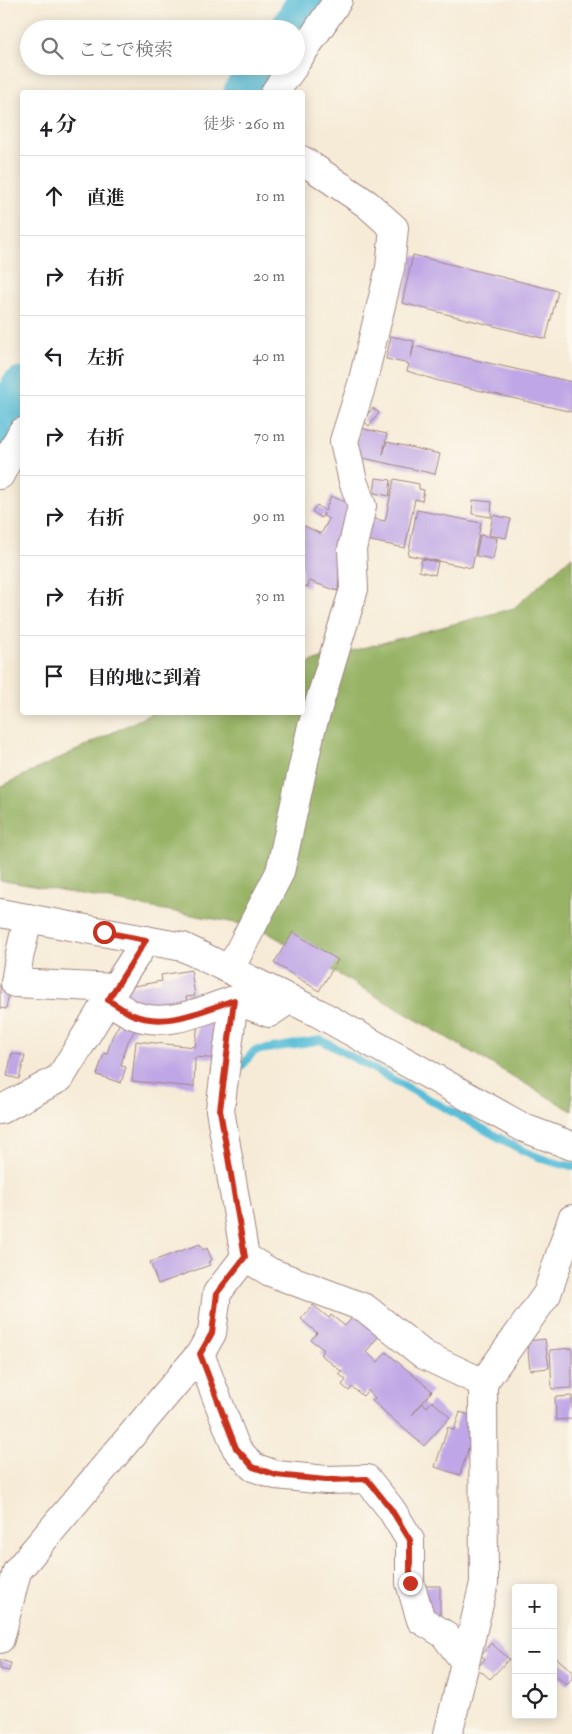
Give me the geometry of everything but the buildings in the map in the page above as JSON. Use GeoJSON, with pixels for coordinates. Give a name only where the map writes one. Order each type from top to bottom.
{"type":"FeatureCollection","features":[{"type":"Feature","properties":{"kind":"street"},"geometry":{"type":"LineString","coordinates":[[305,49],[338,0]]}},
{"type":"Feature","properties":{"kind":"street"},"geometry":{"type":"LineString","coordinates":[[276,90],[287,75]]}},
{"type":"Feature","properties":{"kind":"street"},"geometry":{"type":"LineString","coordinates":[[230,969],[280,872],[311,730],[354,588],[352,549],[362,506],[353,481],[344,442],[362,384],[390,268],[394,228],[367,204],[305,162]]}},
{"type":"Feature","properties":{"kind":"street"},"geometry":{"type":"LineString","coordinates":[[0,476],[20,436]]}},
{"type":"Feature","properties":{"kind":"street"},"geometry":{"type":"LineString","coordinates":[[0,913],[183,947],[290,999],[524,1128],[572,1146]]}},
{"type":"Feature","properties":{"kind":"street"},"geometry":{"type":"LineString","coordinates":[[28,918],[15,982],[111,994],[132,1014],[151,1019],[176,1019],[234,1000],[269,1013],[290,999]]}},
{"type":"Feature","properties":{"kind":"street"},"geometry":{"type":"LineString","coordinates":[[0,1110],[60,1078],[146,940]]}},
{"type":"Feature","properties":{"kind":"street"},"geometry":{"type":"LineString","coordinates":[[0,1639],[17,1571],[200,1354],[212,1333],[217,1293],[245,1257],[220,1110],[234,1000]]}},
{"type":"Feature","properties":{"kind":"street"},"geometry":{"type":"LineString","coordinates":[[448,1734],[484,1583],[483,1383],[548,1294],[572,1219]]}},
{"type":"Feature","properties":{"kind":"street"},"geometry":{"type":"LineString","coordinates":[[245,1257],[270,1272],[365,1308],[424,1355],[483,1383]]}},
{"type":"Feature","properties":{"kind":"street"},"geometry":{"type":"LineString","coordinates":[[200,1354],[236,1448],[253,1467],[276,1475],[301,1478],[326,1480],[367,1479],[391,1509],[410,1540],[410,1583],[421,1620],[444,1634],[466,1662]]}},
{"type":"Feature","properties":{"kind":"green space"},"geometry":{"type":"Polygon","coordinates":[[[572,556],[572,1111],[258,927],[0,880],[0,787],[149,715],[305,715],[305,663],[514,608],[572,556]]]}},
{"type":"Feature","properties":{"kind":"waterway"},"geometry":{"type":"LineString","coordinates":[[299,20],[311,0]]}},
{"type":"Feature","properties":{"kind":"waterway"},"geometry":{"type":"LineString","coordinates":[[248,90],[261,75]]}},
{"type":"Feature","properties":{"kind":"waterway"},"geometry":{"type":"LineString","coordinates":[[0,435],[20,393]]}},
{"type":"Feature","properties":{"kind":"waterway"},"geometry":{"type":"LineString","coordinates":[[241,1067],[254,1051],[321,1040],[516,1147],[543,1159],[572,1166]]}},
{"type":"Feature","properties":{"kind":"route"},"geometry":{"type":"LineString","coordinates":[[104,932],[146,940],[108,1000],[132,1014],[151,1019],[176,1019],[234,1000],[220,1110],[245,1257],[217,1293],[212,1333],[200,1354],[236,1448],[253,1467],[276,1475],[326,1480],[367,1479],[391,1509],[410,1540],[410,1583]]}}]}
